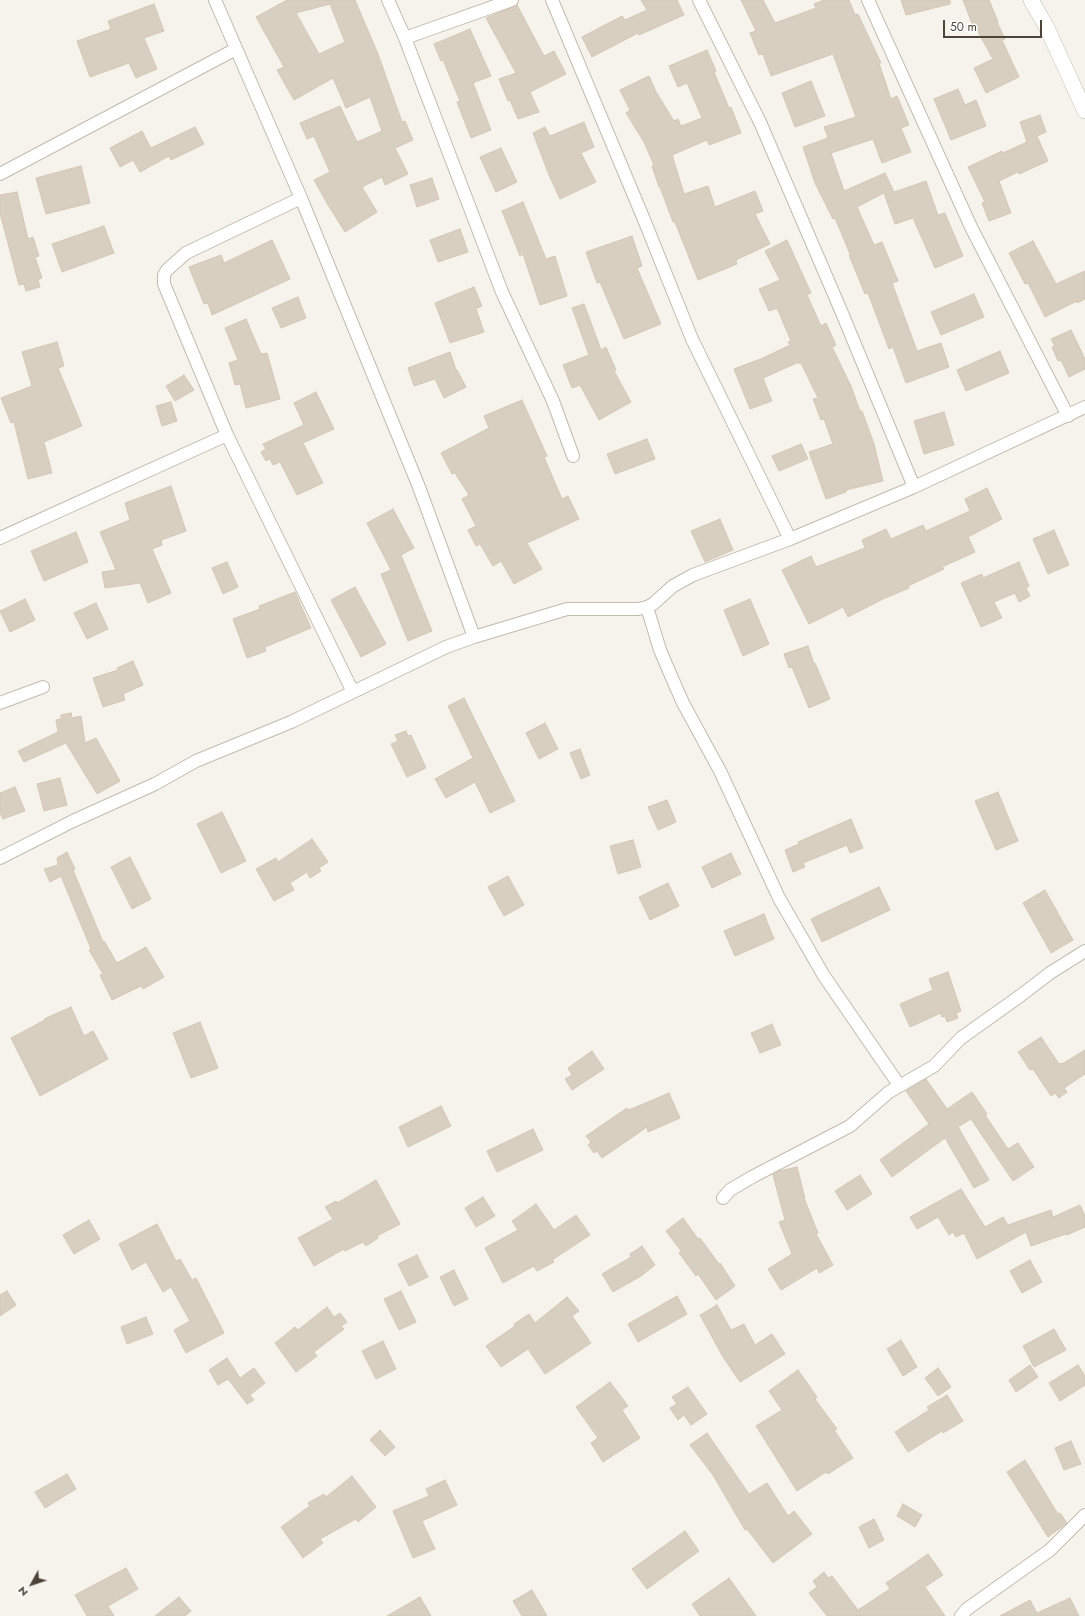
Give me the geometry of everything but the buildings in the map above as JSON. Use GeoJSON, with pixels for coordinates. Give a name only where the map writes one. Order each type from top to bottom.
{"type":"FeatureCollection","features":[{"type":"Feature","properties":{"kind":"street"},"geometry":{"type":"LineString","coordinates":[[215,0],[301,198],[419,487],[474,637]]}},
{"type":"Feature","properties":{"kind":"street"},"geometry":{"type":"LineString","coordinates":[[388,0],[405,38],[502,292],[553,401],[573,456]]}},
{"type":"Feature","properties":{"kind":"street"},"geometry":{"type":"LineString","coordinates":[[405,38],[512,0]]}},
{"type":"Feature","properties":{"kind":"street"},"geometry":{"type":"LineString","coordinates":[[552,0],[646,222],[692,338],[790,539]]}},
{"type":"Feature","properties":{"kind":"street"},"geometry":{"type":"LineString","coordinates":[[699,0],[760,122],[842,313],[914,488]]}},
{"type":"Feature","properties":{"kind":"street"},"geometry":{"type":"LineString","coordinates":[[868,0],[971,227],[1068,416]]}},
{"type":"Feature","properties":{"kind":"street"},"geometry":{"type":"LineString","coordinates":[[1031,0],[1079,86],[1085,111]]}},
{"type":"Feature","properties":{"kind":"street"},"geometry":{"type":"LineString","coordinates":[[0,174],[236,49]]}},
{"type":"Feature","properties":{"kind":"street"},"geometry":{"type":"LineString","coordinates":[[301,198],[186,253],[174,263],[164,275],[164,284],[227,435],[353,692]]}},
{"type":"Feature","properties":{"kind":"street"},"geometry":{"type":"LineString","coordinates":[[0,858],[73,821],[156,784],[196,761],[291,722],[446,647],[567,609],[638,609],[647,607],[653,604],[673,586],[693,575],[790,539],[914,488],[1085,407]]}},
{"type":"Feature","properties":{"kind":"street"},"geometry":{"type":"LineString","coordinates":[[0,538],[227,435]]}},
{"type":"Feature","properties":{"kind":"street"},"geometry":{"type":"LineString","coordinates":[[647,607],[660,650],[677,690],[720,770],[779,898],[824,976],[899,1085]]}},
{"type":"Feature","properties":{"kind":"street"},"geometry":{"type":"LineString","coordinates":[[0,703],[43,687]]}},
{"type":"Feature","properties":{"kind":"street"},"geometry":{"type":"LineString","coordinates":[[723,1198],[730,1190],[752,1177],[850,1126],[882,1097],[899,1085],[934,1066],[961,1038],[1050,973],[1085,951]]}},
{"type":"Feature","properties":{"kind":"street"},"geometry":{"type":"LineString","coordinates":[[961,1616],[967,1609],[1050,1550],[1085,1515]]}}]}
